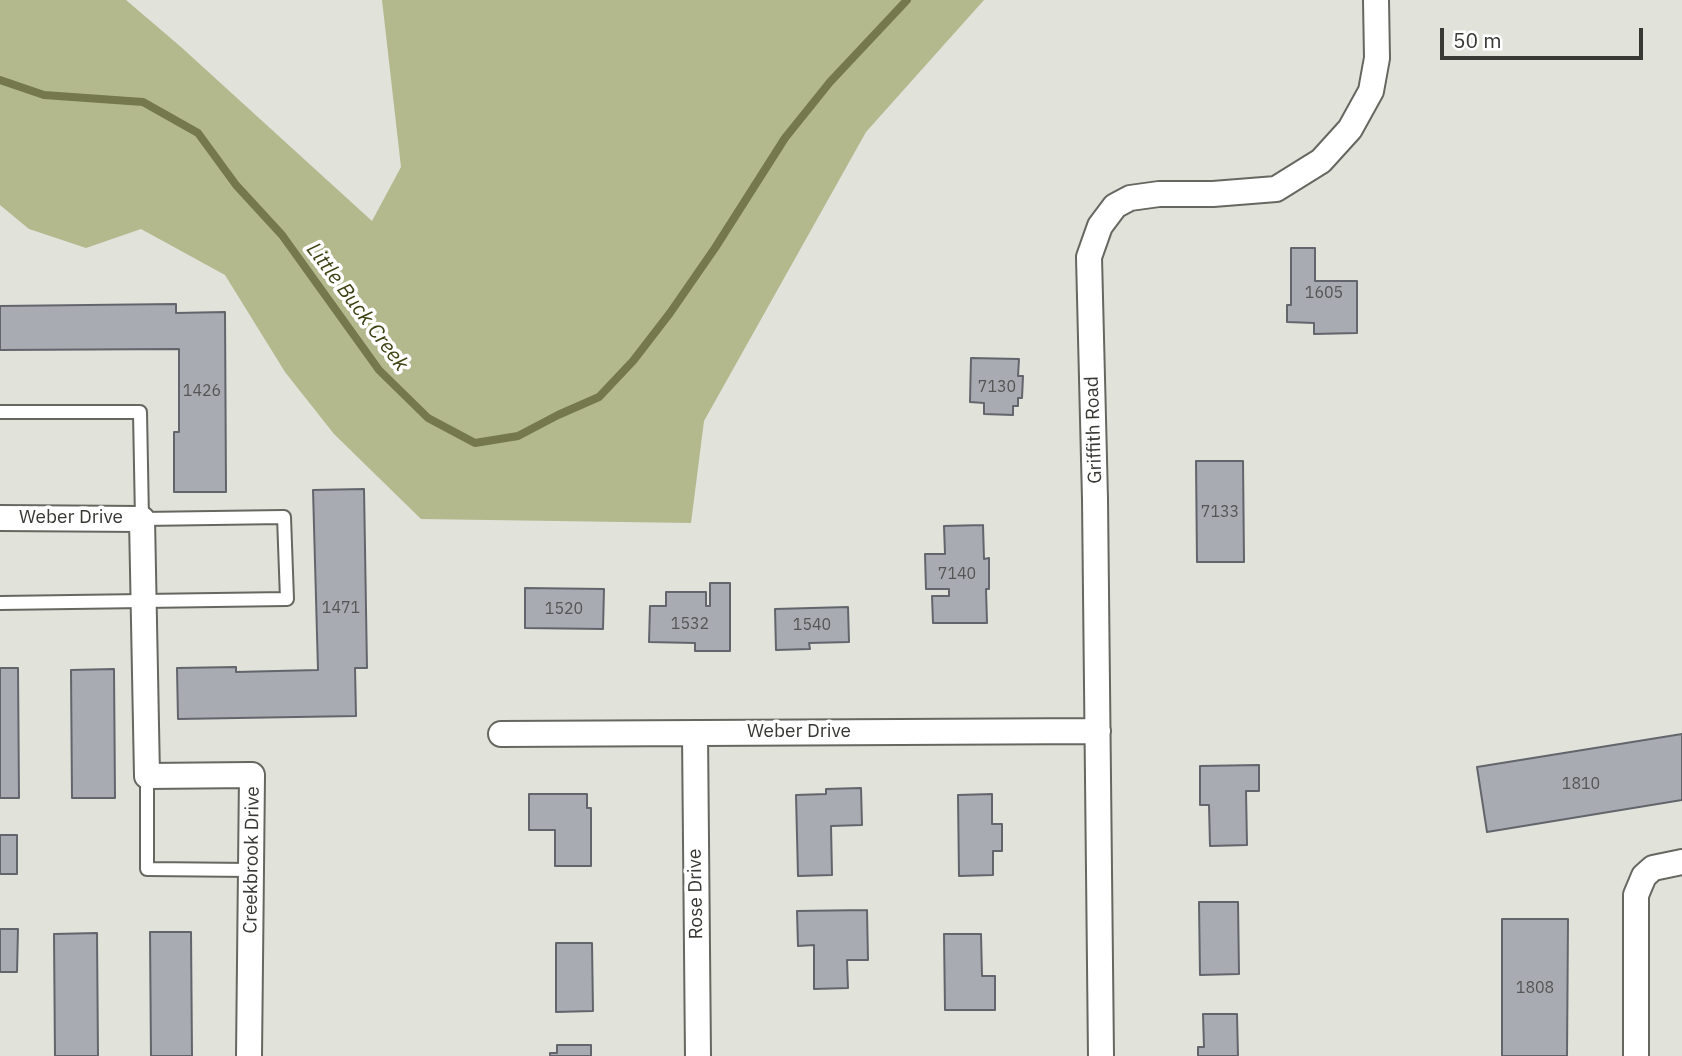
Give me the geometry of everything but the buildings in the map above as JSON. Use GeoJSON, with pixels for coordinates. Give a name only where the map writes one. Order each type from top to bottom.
{"type":"FeatureCollection","features":[{"type":"Feature","properties":{"kind":"street","name":"Griffith Road"},"geometry":{"type":"LineString","coordinates":[[1101,1056],[1096,499],[1089,257],[1100,226],[1115,206],[1130,198],[1159,194],[1213,194],[1276,189],[1321,161],[1350,129],[1371,91],[1377,58],[1376,0]]}},
{"type":"Feature","properties":{"kind":"street","name":"Weber Drive"},"geometry":{"type":"LineString","coordinates":[[0,518],[142,519]]}},
{"type":"Feature","properties":{"kind":"street"},"geometry":{"type":"LineString","coordinates":[[142,519],[147,776]]}},
{"type":"Feature","properties":{"kind":"street","name":"Weber Drive"},"geometry":{"type":"LineString","coordinates":[[501,734],[1098,731]]}},
{"type":"Feature","properties":{"kind":"street","name":"Rose Drive"},"geometry":{"type":"LineString","coordinates":[[695,733],[698,1056]]}},
{"type":"Feature","properties":{"kind":"street","name":"Creekbrook Drive"},"geometry":{"type":"LineString","coordinates":[[147,776],[252,775],[249,1056]]}},
{"type":"Feature","properties":{"kind":"street"},"geometry":{"type":"LineString","coordinates":[[1636,1056],[1636,895],[1648,872],[1660,866],[1682,862]]}},
{"type":"Feature","properties":{"kind":"lane"},"geometry":{"type":"LineString","coordinates":[[0,412],[140,412],[142,519],[284,517],[288,599],[0,603]]}},
{"type":"Feature","properties":{"kind":"lane"},"geometry":{"type":"LineString","coordinates":[[147,776],[147,869],[251,870]]}},
{"type":"Feature","properties":{"kind":"green space"},"geometry":{"type":"Polygon","coordinates":[[[0,0],[126,0],[372,221],[401,167],[382,0],[984,0],[866,132],[704,421],[691,523],[421,519],[334,434],[285,372],[225,275],[141,229],[86,248],[29,229],[0,205],[0,0]]]}},
{"type":"Feature","properties":{"kind":"waterway","name":"Little Buck Creek"},"geometry":{"type":"LineString","coordinates":[[0,80],[44,95],[143,102],[198,133],[236,185],[282,235],[379,370],[428,418],[475,443],[518,436],[599,397],[633,361],[670,313],[785,138],[830,82],[907,0]]}}]}
